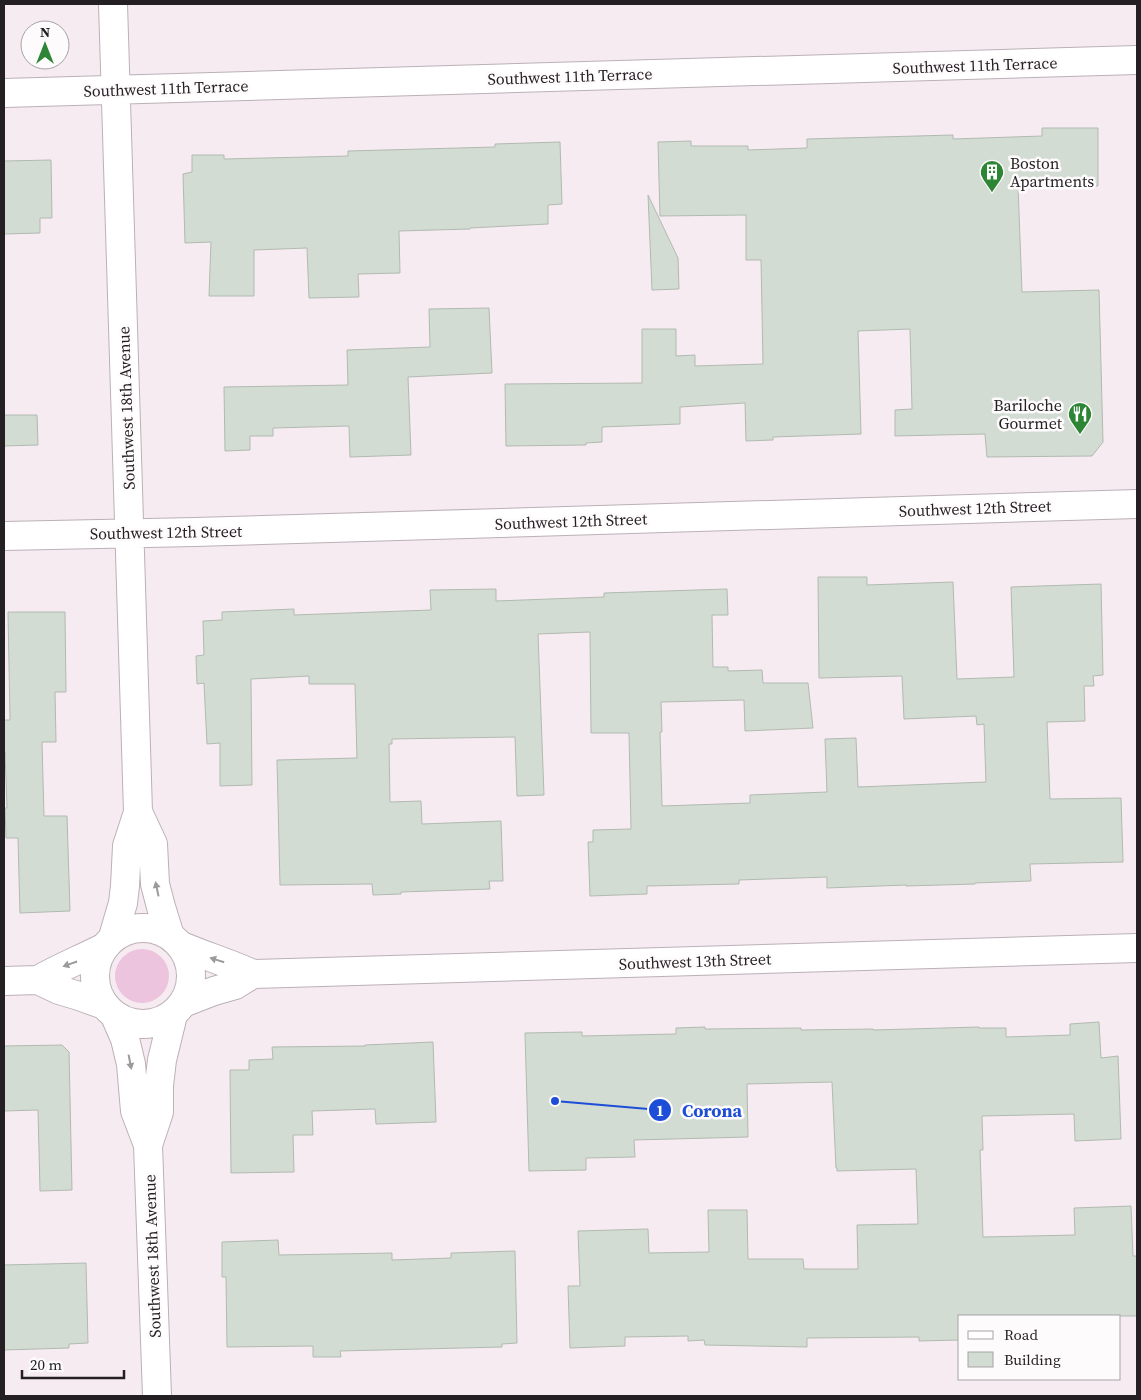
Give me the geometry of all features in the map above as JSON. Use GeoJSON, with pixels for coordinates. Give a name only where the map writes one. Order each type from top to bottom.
{"type":"FeatureCollection","features":[{"type":"Feature","properties":{"kind":"street","name":"Southwest 18th Avenue"},"geometry":{"type":"LineString","coordinates":[[108,943],[123,903],[127,846],[138,812],[114,4]]}},
{"type":"Feature","properties":{"kind":"street","name":"Southwest 11th Terrace"},"geometry":{"type":"LineString","coordinates":[[4,93],[1137,60]]}},
{"type":"Feature","properties":{"kind":"street","name":"Southwest 12th Street"},"geometry":{"type":"LineString","coordinates":[[4,536],[1137,504]]}},
{"type":"Feature","properties":{"kind":"street","name":"Southwest 18th Avenue"},"geometry":{"type":"LineString","coordinates":[[138,812],[152,844],[155,884],[161,908],[176,941]]}},
{"type":"Feature","properties":{"kind":"street"},"geometry":{"type":"LineString","coordinates":[[4,981],[38,980],[59,990],[79,996],[129,1022],[144,1025],[159,1021],[178,1009],[190,990],[192,974],[189,960],[176,941],[157,930],[142,927],[126,930],[77,962],[61,967],[38,980]]}},
{"type":"Feature","properties":{"kind":"street","name":"Southwest 13th Street"},"geometry":{"type":"LineString","coordinates":[[176,941],[205,956],[233,965],[252,974],[1137,948]]}},
{"type":"Feature","properties":{"kind":"street"},"geometry":{"type":"LineString","coordinates":[[108,943],[96,962],[94,977],[97,992],[110,1011]]}},
{"type":"Feature","properties":{"kind":"street","name":"Southwest 13th Street"},"geometry":{"type":"LineString","coordinates":[[178,1009],[214,991],[235,985],[252,974]]}},
{"type":"Feature","properties":{"kind":"street","name":"Southwest 18th Avenue"},"geometry":{"type":"LineString","coordinates":[[148,1145],[159,1112],[159,1085],[162,1060],[178,1009]]}},
{"type":"Feature","properties":{"kind":"street","name":"Southwest 18th Avenue"},"geometry":{"type":"LineString","coordinates":[[110,1011],[125,1039],[131,1064],[134,1111],[148,1145],[158,1396]]}},
{"type":"Feature","properties":{"kind":"shaded area"},"geometry":{"type":"Polygon","coordinates":[[[137,949],[147,949],[157,953],[165,961],[169,976],[165,991],[157,999],[147,1003],[137,1003],[127,999],[119,991],[115,981],[115,971],[119,961],[127,953],[137,949]]]}},
{"type":"Feature","properties":{"kind":"building"},"geometry":{"type":"Polygon","coordinates":[[[1042,128],[1098,128],[1098,186],[1018,186],[1022,292],[1099,290],[1103,442],[1092,456],[987,457],[985,434],[895,436],[895,410],[912,409],[910,329],[858,331],[861,434],[773,437],[773,440],[746,441],[745,403],[680,407],[680,424],[602,427],[602,442],[586,443],[586,445],[506,446],[505,384],[642,383],[642,329],[676,329],[676,356],[695,355],[695,366],[763,364],[761,260],[746,260],[746,215],[660,216],[658,142],[691,141],[691,146],[748,146],[748,150],[807,148],[807,139],[953,135],[953,139],[1042,136],[1042,128]]]}},
{"type":"Feature","properties":{"kind":"building"},"geometry":{"type":"Polygon","coordinates":[[[560,142],[562,204],[548,205],[548,224],[399,231],[400,273],[358,274],[359,297],[309,298],[307,248],[254,250],[254,296],[209,296],[211,242],[185,243],[183,174],[192,172],[192,155],[224,155],[224,159],[348,156],[348,151],[495,147],[495,144],[560,142]]]}},
{"type":"Feature","properties":{"kind":"building"},"geometry":{"type":"Polygon","coordinates":[[[51,160],[52,218],[40,218],[40,233],[4,234],[4,161],[51,160]]]}},
{"type":"Feature","properties":{"kind":"building"},"geometry":{"type":"Polygon","coordinates":[[[648,195],[678,258],[679,289],[652,290],[648,195]]]}},
{"type":"Feature","properties":{"kind":"building"},"geometry":{"type":"Polygon","coordinates":[[[489,308],[492,373],[408,377],[411,455],[350,457],[349,426],[273,428],[273,436],[250,436],[250,450],[225,451],[224,387],[348,385],[347,350],[430,347],[429,309],[489,308]]]}},
{"type":"Feature","properties":{"kind":"building"},"geometry":{"type":"Polygon","coordinates":[[[4,415],[37,415],[38,445],[4,446],[4,415]]]}},
{"type":"Feature","properties":{"kind":"building"},"geometry":{"type":"Polygon","coordinates":[[[818,577],[867,577],[867,585],[953,582],[957,679],[1014,677],[1011,587],[1101,584],[1103,675],[1093,676],[1094,686],[1084,686],[1085,721],[1047,722],[1050,799],[1121,798],[1123,862],[1030,864],[1031,881],[827,888],[827,877],[739,880],[739,884],[647,886],[647,894],[590,896],[588,842],[593,842],[593,830],[631,829],[629,733],[591,733],[590,632],[538,634],[544,795],[517,796],[515,737],[392,739],[392,744],[389,744],[390,802],[421,801],[422,824],[501,821],[503,881],[489,881],[490,889],[401,892],[401,894],[373,895],[372,884],[280,885],[277,760],[357,758],[355,684],[309,684],[309,676],[251,679],[252,785],[220,786],[220,743],[207,744],[204,683],[197,684],[196,656],[204,655],[203,621],[222,620],[222,612],[294,609],[294,615],[431,610],[430,590],[496,589],[496,601],[604,597],[604,593],[727,589],[728,615],[712,615],[713,667],[728,667],[728,671],[762,670],[763,683],[808,683],[813,728],[745,731],[744,700],[661,702],[662,806],[750,803],[750,795],[827,792],[825,739],[856,738],[858,787],[986,782],[984,724],[977,725],[976,716],[904,719],[902,676],[819,678],[818,577]]]}},
{"type":"Feature","properties":{"kind":"building"},"geometry":{"type":"Polygon","coordinates":[[[8,612],[65,612],[66,692],[55,692],[56,742],[42,742],[44,816],[67,816],[70,911],[20,913],[18,838],[6,838],[5,808],[7,808],[4,720],[10,720],[8,612]]]}},
{"type":"Feature","properties":{"kind":"building"},"geometry":{"type":"Polygon","coordinates":[[[1099,1022],[1101,1058],[1118,1056],[1121,1139],[1075,1141],[1074,1114],[982,1116],[983,1150],[980,1150],[983,1237],[1075,1235],[1074,1208],[1131,1206],[1133,1256],[1137,1256],[1137,1316],[958,1315],[958,1340],[919,1341],[919,1337],[807,1338],[807,1347],[705,1345],[704,1340],[688,1341],[688,1336],[625,1337],[625,1346],[570,1348],[568,1286],[580,1286],[578,1231],[648,1229],[649,1253],[709,1252],[708,1210],[747,1210],[748,1259],[803,1259],[804,1269],[858,1269],[857,1225],[918,1224],[916,1169],[837,1171],[832,1082],[747,1084],[748,1137],[634,1140],[635,1157],[586,1158],[586,1170],[529,1171],[525,1033],[582,1032],[582,1036],[676,1034],[676,1028],[705,1027],[705,1029],[801,1028],[801,1030],[873,1030],[979,1027],[1006,1028],[1006,1037],[1070,1035],[1070,1024],[1099,1022]]]}},
{"type":"Feature","properties":{"kind":"building"},"geometry":{"type":"Polygon","coordinates":[[[433,1042],[436,1122],[376,1124],[375,1109],[312,1111],[313,1135],[293,1135],[294,1172],[231,1173],[230,1070],[249,1070],[249,1060],[273,1059],[272,1047],[365,1046],[433,1042]]]}},
{"type":"Feature","properties":{"kind":"building"},"geometry":{"type":"Polygon","coordinates":[[[62,1045],[69,1052],[72,1190],[40,1191],[38,1110],[4,1111],[4,1046],[62,1045]]]}},
{"type":"Feature","properties":{"kind":"building"},"geometry":{"type":"Polygon","coordinates":[[[278,1240],[279,1255],[392,1253],[392,1260],[451,1258],[451,1253],[515,1251],[517,1343],[502,1344],[502,1347],[340,1351],[341,1357],[313,1357],[313,1346],[227,1347],[226,1277],[222,1277],[222,1242],[278,1240]]]}},
{"type":"Feature","properties":{"kind":"building"},"geometry":{"type":"Polygon","coordinates":[[[86,1263],[88,1343],[69,1344],[69,1348],[4,1350],[4,1265],[86,1263]]]}},
{"type":"Feature","properties":{"kind":"place","name":"Boston Apartments"},"geometry":{"type":"Point","coordinates":[992,193]}},
{"type":"Feature","properties":{"kind":"place","name":"Bariloche Gourmet"},"geometry":{"type":"Point","coordinates":[1080,435]}},
{"type":"Feature","properties":{"kind":"place","name":"Corona"},"geometry":{"type":"Point","coordinates":[555,1101]}}]}
